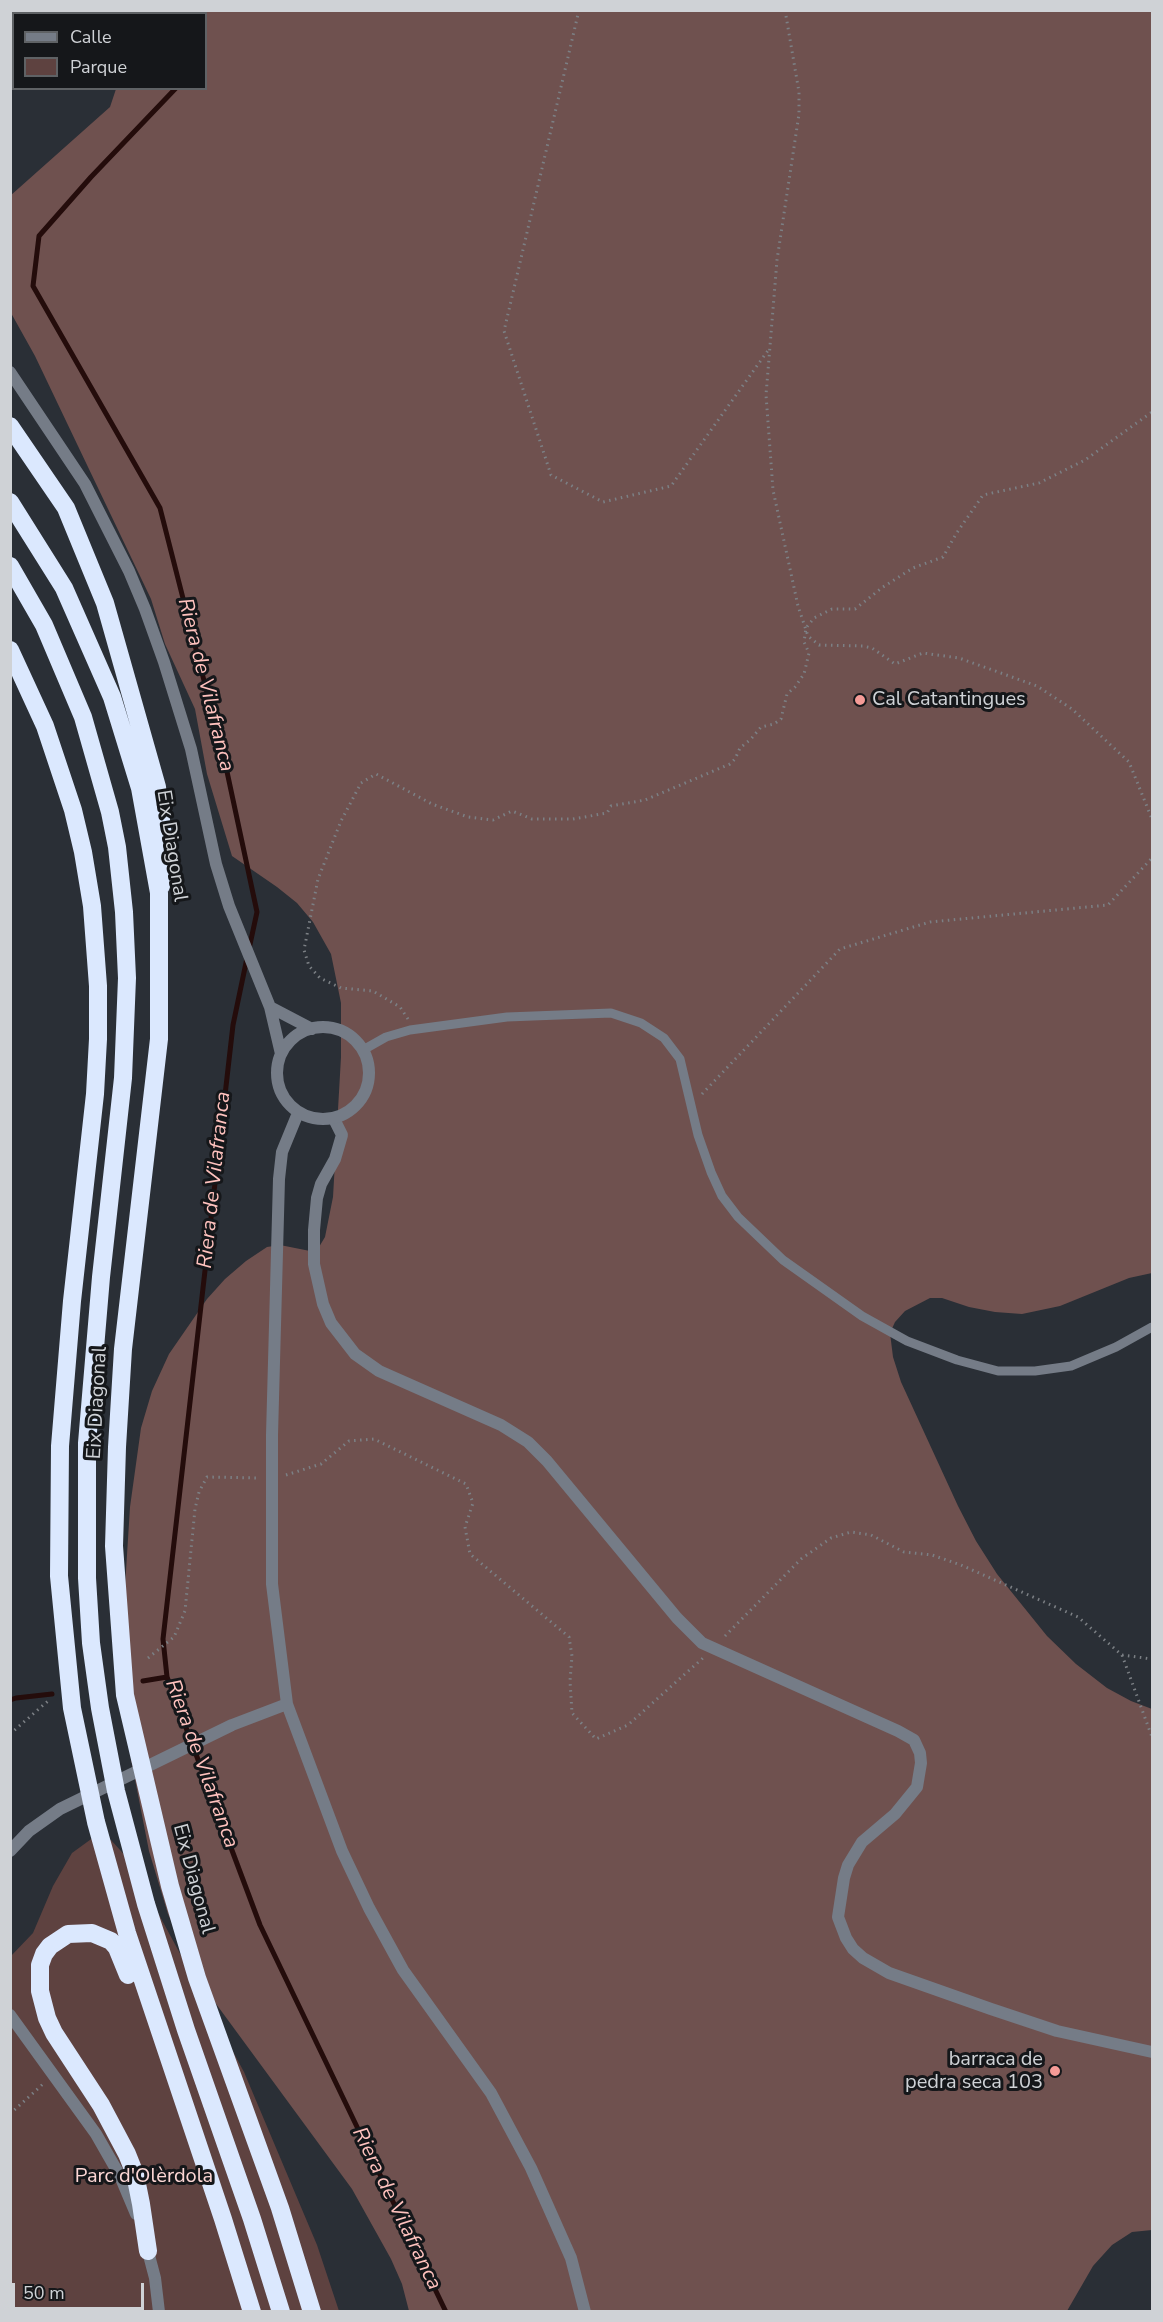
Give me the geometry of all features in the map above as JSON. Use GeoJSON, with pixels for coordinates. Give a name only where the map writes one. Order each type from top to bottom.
{"type":"FeatureCollection","features":[{"type":"Feature","properties":{"kind":"highway"},"geometry":{"type":"LineString","coordinates":[[10,426],[66,508],[105,603],[157,787],[166,861],[159,893]]}},
{"type":"Feature","properties":{"kind":"highway","name":"Eix Diagonal"},"geometry":{"type":"LineString","coordinates":[[10,502],[64,588],[112,697],[140,788],[159,893],[159,1039],[123,1349],[117,1447],[114,1545],[125,1695],[170,1886],[197,1978],[280,2208],[312,2312]]}},
{"type":"Feature","properties":{"kind":"highway","name":"Eix Diagonal"},"geometry":{"type":"LineString","coordinates":[[10,566],[44,625],[83,717],[110,812],[117,847],[124,912],[127,978],[123,1078],[100,1288],[87,1443],[87,1578],[91,1643],[100,1708],[118,1801],[146,1904],[281,2312]]}},
{"type":"Feature","properties":{"kind":"highway"},"geometry":{"type":"LineString","coordinates":[[10,650],[45,726],[73,810],[92,906],[98,986],[95,1094],[71,1311],[60,1446],[59,1576],[72,1708],[96,1822],[127,1934],[252,2312]]}},
{"type":"Feature","properties":{"kind":"highway"},"geometry":{"type":"LineString","coordinates":[[148,2251],[139,2194],[127,2154],[101,2105],[61,2046],[44,2010],[39,1977],[40,1965],[50,1946],[68,1934],[80,1932],[92,1933],[111,1941],[121,1955],[166,2053]]}},
{"type":"Feature","properties":{"kind":"street"},"geometry":{"type":"LineString","coordinates":[[10,372],[85,484],[129,571],[164,662],[191,750],[216,864],[229,906],[270,1007],[281,1054]]}},
{"type":"Feature","properties":{"kind":"street"},"geometry":{"type":"LineString","coordinates":[[270,1007],[312,1029]]}},
{"type":"Feature","properties":{"kind":"street"},"geometry":{"type":"LineString","coordinates":[[329,1028],[344,1032],[353,1038],[363,1050],[368,1062],[369,1078],[365,1094],[356,1106],[334,1119],[314,1119],[298,1113],[281,1094],[277,1070],[281,1054],[297,1035],[312,1029],[329,1028]]}},
{"type":"Feature","properties":{"kind":"street"},"geometry":{"type":"LineString","coordinates":[[298,1113],[282,1152],[279,1179],[272,1479],[272,1584],[287,1704],[342,1851],[369,1908],[403,1970],[491,2093],[531,2168],[571,2258],[585,2312]]}},
{"type":"Feature","properties":{"kind":"street"},"geometry":{"type":"LineString","coordinates":[[334,1119],[342,1135],[335,1159],[321,1184],[317,1198],[314,1264],[323,1304],[331,1323],[355,1354],[379,1371],[501,1425],[528,1442],[547,1461],[582,1506],[693,1636],[713,1649],[914,1740],[921,1763],[917,1786],[895,1814],[862,1842],[848,1864],[843,1878],[838,1917],[846,1938],[863,1958],[889,1973],[1057,2031],[1152,2052]]}},
{"type":"Feature","properties":{"kind":"street"},"geometry":{"type":"LineString","coordinates":[[10,1851],[29,1831],[60,1809],[232,1725],[287,1704]]}},
{"type":"Feature","properties":{"kind":"street"},"geometry":{"type":"LineString","coordinates":[[10,2015],[110,2156],[132,2201],[148,2251],[159,2312]]}},
{"type":"Feature","properties":{"kind":"lane"},"geometry":{"type":"LineString","coordinates":[[363,1050],[386,1038],[410,1030],[507,1017],[611,1013],[641,1023],[664,1038],[680,1059],[698,1135],[722,1196],[738,1217],[783,1260],[862,1316],[907,1341],[957,1360],[998,1371],[1035,1371],[1071,1366],[1116,1347],[1152,1327]]}},
{"type":"Feature","properties":{"kind":"path"},"geometry":{"type":"LineString","coordinates":[[579,10],[504,331],[551,475],[603,502],[670,486],[770,347]]}},
{"type":"Feature","properties":{"kind":"path"},"geometry":{"type":"LineString","coordinates":[[785,10],[799,92],[799,114],[777,260],[766,395],[773,490],[798,606],[806,628],[812,641],[819,645],[872,648],[896,664],[923,653],[960,658],[1037,686],[1072,709],[1129,762],[1148,803],[1152,819]]}},
{"type":"Feature","properties":{"kind":"path"},"geometry":{"type":"LineString","coordinates":[[410,1030],[408,1018],[400,1007],[373,991],[341,988],[320,978],[309,966],[304,950],[318,879],[341,821],[361,783],[376,774],[432,804],[468,817],[493,820],[512,811],[532,819],[573,819],[607,813],[611,806],[645,800],[730,764],[740,748],[761,727],[774,724],[781,719],[787,694],[804,674],[809,653],[804,642],[806,628],[814,618],[824,611],[855,609],[883,587],[914,568],[943,556],[983,495],[1039,483],[1085,460],[1152,412]]}},
{"type":"Feature","properties":{"kind":"path"},"geometry":{"type":"LineString","coordinates":[[691,1107],[840,949],[930,922],[1108,905],[1152,858]]}},
{"type":"Feature","properties":{"kind":"path"},"geometry":{"type":"LineString","coordinates":[[148,1658],[174,1637],[185,1611],[195,1509],[199,1492],[207,1477],[272,1479],[321,1464],[349,1441],[374,1439],[465,1484],[473,1503],[465,1527],[471,1554],[569,1637],[573,1656],[570,1681],[572,1713],[596,1739],[628,1725],[713,1649],[801,1559],[831,1538],[851,1532],[871,1534],[904,1552],[932,1555],[961,1565],[1078,1617],[1122,1655],[1152,1737]]}},
{"type":"Feature","properties":{"kind":"path"},"geometry":{"type":"LineString","coordinates":[[1122,1655],[1152,1659]]}},
{"type":"Feature","properties":{"kind":"path"},"geometry":{"type":"LineString","coordinates":[[10,1734],[48,1701]]}},
{"type":"Feature","properties":{"kind":"path"},"geometry":{"type":"LineString","coordinates":[[10,2114],[53,2074]]}},
{"type":"Feature","properties":{"kind":"green space","name":"Parc d'Olèrdola"},"geometry":{"type":"Polygon","coordinates":[[[94,1837],[100,1841],[111,1840],[130,1861],[244,2072],[317,2245],[339,2311],[11,2312],[11,1956],[33,1933],[53,1886],[72,1853],[94,1837]]]}},
{"type":"Feature","properties":{"kind":"shaded area"},"geometry":{"type":"Polygon","coordinates":[[[1152,11],[1152,1273],[1129,1278],[1060,1306],[1022,1314],[995,1312],[969,1307],[942,1298],[930,1298],[905,1311],[895,1322],[890,1333],[893,1357],[901,1382],[958,1506],[997,1574],[1047,1636],[1076,1664],[1107,1688],[1152,1709],[1152,2230],[1132,2232],[1112,2245],[1093,2266],[1067,2311],[409,2311],[402,2284],[391,2259],[352,2189],[211,1997],[190,1963],[168,1914],[149,1851],[131,1759],[125,1587],[130,1507],[141,1428],[152,1391],[169,1354],[207,1299],[225,1279],[267,1247],[280,1245],[310,1251],[319,1247],[325,1237],[333,1197],[341,1057],[341,1003],[331,954],[313,922],[297,903],[232,856],[207,774],[195,709],[165,644],[151,599],[35,356],[11,313],[10,196],[110,107],[116,90],[207,90],[207,12],[69,12],[1152,11]]]}},
{"type":"Feature","properties":{"kind":"waterway","name":"Riera de Vilafranca"},"geometry":{"type":"LineString","coordinates":[[174,90],[91,177],[39,236],[33,286],[160,508],[226,767],[257,912],[249,949]]}},
{"type":"Feature","properties":{"kind":"waterway","name":"Riera de Vilafranca"},"geometry":{"type":"LineString","coordinates":[[247,958],[233,1025],[163,1639],[167,1677],[260,1925],[446,2312]]}},
{"type":"Feature","properties":{"kind":"waterway"},"geometry":{"type":"LineString","coordinates":[[143,1681],[167,1677]]}},
{"type":"Feature","properties":{"kind":"waterway"},"geometry":{"type":"LineString","coordinates":[[10,1700],[52,1694]]}},
{"type":"Feature","properties":{"kind":"place","name":"Cal Catantingues"},"geometry":{"type":"Point","coordinates":[860,700]}},
{"type":"Feature","properties":{"kind":"place","name":"barraca de pedra seca 103"},"geometry":{"type":"Point","coordinates":[1055,2071]}}]}
